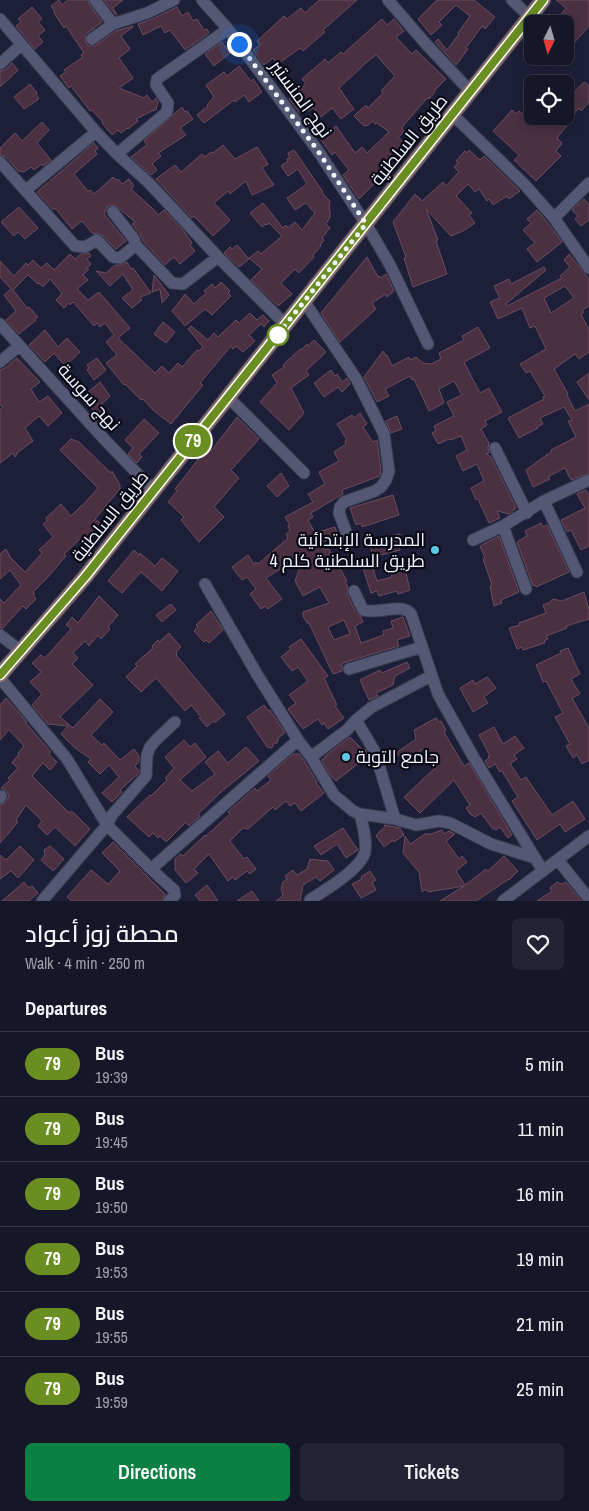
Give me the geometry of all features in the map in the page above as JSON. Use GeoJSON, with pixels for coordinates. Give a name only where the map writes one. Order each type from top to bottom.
{"type":"FeatureCollection","features":[{"type":"Feature","properties":{"kind":"main road","name":"طريق السلطنية"},"geometry":{"type":"LineString","coordinates":[[531,15],[543,0]]}},
{"type":"Feature","properties":{"kind":"main road","name":"طريق السلطنية"},"geometry":{"type":"LineString","coordinates":[[0,677],[85,577],[154,491],[524,24]]}},
{"type":"Feature","properties":{"kind":"street"},"geometry":{"type":"LineString","coordinates":[[95,0],[113,24]]}},
{"type":"Feature","properties":{"kind":"street"},"geometry":{"type":"LineString","coordinates":[[92,39],[113,24],[147,13],[174,0]]}},
{"type":"Feature","properties":{"kind":"street","name":"نهج المنستير"},"geometry":{"type":"LineString","coordinates":[[202,0],[228,29],[318,151],[366,224],[399,282],[428,344]]}},
{"type":"Feature","properties":{"kind":"street"},"geometry":{"type":"LineString","coordinates":[[388,0],[471,92]]}},
{"type":"Feature","properties":{"kind":"street"},"geometry":{"type":"LineString","coordinates":[[512,0],[529,15]]}},
{"type":"Feature","properties":{"kind":"street"},"geometry":{"type":"LineString","coordinates":[[0,19],[96,132],[149,183],[218,257],[286,324]]}},
{"type":"Feature","properties":{"kind":"street"},"geometry":{"type":"LineString","coordinates":[[117,154],[167,112],[168,104],[156,85],[158,79],[228,29]]}},
{"type":"Feature","properties":{"kind":"street"},"geometry":{"type":"LineString","coordinates":[[0,64],[21,44]]}},
{"type":"Feature","properties":{"kind":"street"},"geometry":{"type":"LineString","coordinates":[[453,115],[525,186],[554,218],[589,268]]}},
{"type":"Feature","properties":{"kind":"street"},"geometry":{"type":"LineString","coordinates":[[26,190],[96,132]]}},
{"type":"Feature","properties":{"kind":"street"},"geometry":{"type":"LineString","coordinates":[[0,162],[75,246],[85,246],[97,240],[113,257],[120,258],[136,244]]}},
{"type":"Feature","properties":{"kind":"street"},"geometry":{"type":"LineString","coordinates":[[554,218],[589,183]]}},
{"type":"Feature","properties":{"kind":"street"},"geometry":{"type":"LineString","coordinates":[[113,212],[136,244],[172,283],[183,284],[218,257]]}},
{"type":"Feature","properties":{"kind":"street"},"geometry":{"type":"LineString","coordinates":[[304,301],[356,380],[384,434],[389,471],[386,480],[375,491],[344,502],[340,507],[340,513],[350,542]]}},
{"type":"Feature","properties":{"kind":"street","name":"نهج سوسة"},"geometry":{"type":"LineString","coordinates":[[0,324],[104,440],[154,491]]}},
{"type":"Feature","properties":{"kind":"street"},"geometry":{"type":"LineString","coordinates":[[0,362],[19,346]]}},
{"type":"Feature","properties":{"kind":"street"},"geometry":{"type":"LineString","coordinates":[[228,397],[304,474]]}},
{"type":"Feature","properties":{"kind":"street"},"geometry":{"type":"LineString","coordinates":[[495,448],[527,512]]}},
{"type":"Feature","properties":{"kind":"street"},"geometry":{"type":"LineString","coordinates":[[473,540],[503,526],[544,501],[589,480]]}},
{"type":"Feature","properties":{"kind":"street"},"geometry":{"type":"LineString","coordinates":[[544,501],[577,572]]}},
{"type":"Feature","properties":{"kind":"street"},"geometry":{"type":"LineString","coordinates":[[503,526],[526,589]]}},
{"type":"Feature","properties":{"kind":"street"},"geometry":{"type":"LineString","coordinates":[[205,584],[258,676],[298,740],[311,757],[334,795],[348,808],[360,814],[395,819],[416,825],[439,821],[450,823],[491,844],[535,858]]}},
{"type":"Feature","properties":{"kind":"street"},"geometry":{"type":"LineString","coordinates":[[354,591],[363,610],[369,612],[403,608],[409,610],[438,694],[474,758],[542,870]]}},
{"type":"Feature","properties":{"kind":"street"},"geometry":{"type":"LineString","coordinates":[[0,635],[21,651]]}},
{"type":"Feature","properties":{"kind":"street"},"geometry":{"type":"LineString","coordinates":[[349,669],[422,646]]}},
{"type":"Feature","properties":{"kind":"street"},"geometry":{"type":"LineString","coordinates":[[311,757],[347,730],[372,706],[431,676]]}},
{"type":"Feature","properties":{"kind":"street"},"geometry":{"type":"LineString","coordinates":[[0,677],[67,760],[108,825],[174,890],[175,895],[169,901]]}},
{"type":"Feature","properties":{"kind":"street"},"geometry":{"type":"LineString","coordinates":[[356,720],[375,752],[395,819]]}},
{"type":"Feature","properties":{"kind":"street"},"geometry":{"type":"LineString","coordinates":[[42,901],[108,825],[112,815],[146,776],[147,755],[150,747],[175,722]]}},
{"type":"Feature","properties":{"kind":"street"},"geometry":{"type":"LineString","coordinates":[[151,869],[298,740]]}},
{"type":"Feature","properties":{"kind":"street"},"geometry":{"type":"LineString","coordinates":[[310,900],[347,874],[362,859],[365,845],[360,814]]}},
{"type":"Feature","properties":{"kind":"street"},"geometry":{"type":"LineString","coordinates":[[503,901],[589,836]]}},
{"type":"Feature","properties":{"kind":"street"},"geometry":{"type":"LineString","coordinates":[[558,860],[589,899]]}},
{"type":"Feature","properties":{"kind":"building"},"geometry":{"type":"Polygon","coordinates":[[[59,0],[62,5],[68,0],[88,0],[102,22],[85,35],[86,43],[89,46],[96,45],[116,31],[133,26],[121,36],[130,49],[119,58],[133,78],[119,88],[144,98],[147,95],[152,102],[156,98],[158,102],[156,110],[136,119],[138,121],[121,133],[118,130],[112,135],[103,122],[92,110],[90,111],[71,86],[69,88],[60,76],[66,72],[64,70],[83,57],[81,55],[84,53],[66,26],[64,28],[54,13],[51,6],[59,0]]]}},
{"type":"Feature","properties":{"kind":"building"},"geometry":{"type":"Polygon","coordinates":[[[104,0],[123,0],[113,8],[117,15],[116,15],[104,0]]]}},
{"type":"Feature","properties":{"kind":"building"},"geometry":{"type":"Polygon","coordinates":[[[319,0],[357,0],[323,30],[325,32],[303,51],[300,48],[278,64],[273,58],[264,65],[253,50],[260,45],[257,41],[284,16],[287,19],[301,8],[305,13],[319,0]]]}},
{"type":"Feature","properties":{"kind":"building"},"geometry":{"type":"Polygon","coordinates":[[[437,0],[474,0],[495,17],[485,29],[482,26],[456,65],[435,42],[438,39],[447,50],[470,16],[456,5],[439,22],[442,25],[431,35],[418,19],[437,0]]]}},
{"type":"Feature","properties":{"kind":"building"},"geometry":{"type":"Polygon","coordinates":[[[556,0],[589,0],[589,26],[574,43],[574,15],[560,15],[566,8],[556,0]]]}},
{"type":"Feature","properties":{"kind":"building"},"geometry":{"type":"Polygon","coordinates":[[[32,7],[42,19],[38,22],[45,30],[38,36],[43,42],[35,49],[16,26],[21,22],[18,19],[32,7]]]}},
{"type":"Feature","properties":{"kind":"building"},"geometry":{"type":"Polygon","coordinates":[[[177,7],[182,16],[188,12],[193,21],[197,19],[204,30],[207,29],[209,33],[185,50],[170,30],[165,33],[161,26],[143,35],[138,24],[177,7]]]}},
{"type":"Feature","properties":{"kind":"building"},"geometry":{"type":"Polygon","coordinates":[[[382,19],[387,25],[394,19],[404,31],[396,37],[412,54],[416,50],[446,79],[403,126],[402,129],[404,131],[398,138],[410,147],[399,160],[395,158],[384,169],[387,171],[359,199],[343,175],[349,170],[335,152],[332,155],[321,140],[330,134],[328,132],[336,126],[355,153],[362,147],[367,153],[389,132],[373,121],[364,126],[354,116],[366,105],[368,108],[383,93],[381,91],[395,76],[376,55],[368,61],[339,88],[354,109],[341,119],[332,108],[321,117],[313,108],[307,112],[305,109],[300,113],[289,99],[306,84],[302,79],[325,59],[328,63],[341,52],[343,54],[382,19]]]}},
{"type":"Feature","properties":{"kind":"building"},"geometry":{"type":"Polygon","coordinates":[[[222,42],[230,53],[214,66],[205,54],[222,42]]]}},
{"type":"Feature","properties":{"kind":"building"},"geometry":{"type":"Polygon","coordinates":[[[12,63],[18,70],[0,87],[0,71],[5,70],[12,63]]]}},
{"type":"Feature","properties":{"kind":"building"},"geometry":{"type":"Polygon","coordinates":[[[239,66],[251,81],[253,79],[262,92],[249,102],[244,95],[235,102],[234,100],[204,123],[197,115],[208,106],[214,97],[206,85],[224,72],[227,76],[239,66]]]}},
{"type":"Feature","properties":{"kind":"building"},"geometry":{"type":"Polygon","coordinates":[[[584,82],[589,86],[589,102],[581,111],[579,108],[574,114],[574,93],[584,82]]]}},
{"type":"Feature","properties":{"kind":"building"},"geometry":{"type":"Polygon","coordinates":[[[30,84],[39,99],[24,109],[14,97],[30,84]]]}},
{"type":"Feature","properties":{"kind":"building"},"geometry":{"type":"Polygon","coordinates":[[[182,107],[193,119],[180,128],[186,135],[158,153],[161,156],[152,164],[157,170],[151,175],[131,157],[147,145],[144,141],[182,107]]]}},
{"type":"Feature","properties":{"kind":"building"},"geometry":{"type":"Polygon","coordinates":[[[512,110],[516,114],[519,111],[524,115],[524,125],[568,125],[557,138],[562,143],[556,151],[561,156],[536,181],[514,160],[519,155],[493,131],[512,110]]]}},
{"type":"Feature","properties":{"kind":"building"},"geometry":{"type":"Polygon","coordinates":[[[42,122],[49,130],[37,143],[51,160],[34,170],[31,167],[24,172],[18,171],[6,157],[0,155],[0,148],[15,133],[22,141],[42,122]]]}},
{"type":"Feature","properties":{"kind":"building"},"geometry":{"type":"Polygon","coordinates":[[[94,143],[98,148],[95,151],[97,154],[74,174],[88,191],[90,190],[94,194],[113,177],[122,184],[129,179],[134,186],[131,189],[158,215],[164,210],[183,230],[192,243],[190,245],[195,251],[180,264],[174,257],[165,265],[143,241],[132,224],[135,222],[115,205],[108,206],[104,214],[126,241],[116,249],[102,235],[93,234],[82,221],[72,229],[55,208],[53,210],[37,192],[94,143]]]}},
{"type":"Feature","properties":{"kind":"building"},"geometry":{"type":"Polygon","coordinates":[[[223,145],[235,159],[257,147],[268,164],[262,168],[274,185],[252,195],[246,181],[230,194],[228,191],[214,203],[230,220],[213,236],[194,216],[192,218],[156,179],[175,165],[181,172],[202,154],[205,157],[223,145]]]}},
{"type":"Feature","properties":{"kind":"building"},"geometry":{"type":"Polygon","coordinates":[[[294,150],[322,193],[330,201],[330,217],[326,224],[330,228],[322,238],[324,240],[313,255],[314,257],[299,273],[295,269],[281,283],[292,294],[278,306],[251,280],[262,269],[249,258],[258,251],[261,254],[282,236],[269,223],[262,227],[250,213],[263,203],[283,228],[286,225],[288,228],[295,222],[302,230],[315,213],[306,203],[295,210],[287,198],[307,184],[298,169],[288,176],[281,166],[290,158],[288,153],[294,150]]]}},
{"type":"Feature","properties":{"kind":"building"},"geometry":{"type":"Polygon","coordinates":[[[469,150],[480,160],[484,156],[520,191],[509,199],[507,196],[493,205],[489,199],[487,201],[479,189],[475,192],[468,184],[456,196],[472,213],[469,215],[475,223],[451,236],[426,209],[438,240],[436,241],[447,274],[413,287],[404,258],[406,257],[393,222],[415,194],[422,201],[443,182],[446,186],[459,172],[454,167],[458,163],[456,161],[465,151],[467,153],[469,150]]]}},
{"type":"Feature","properties":{"kind":"building"},"geometry":{"type":"Polygon","coordinates":[[[584,199],[589,205],[589,220],[581,226],[575,219],[578,216],[572,210],[584,199]]]}},
{"type":"Feature","properties":{"kind":"building"},"geometry":{"type":"Polygon","coordinates":[[[19,207],[38,228],[25,239],[18,232],[14,236],[1,222],[19,207]]]}},
{"type":"Feature","properties":{"kind":"building"},"geometry":{"type":"Polygon","coordinates":[[[537,210],[562,242],[537,262],[527,249],[535,243],[523,230],[531,223],[527,219],[537,210]]]}},
{"type":"Feature","properties":{"kind":"building"},"geometry":{"type":"Polygon","coordinates":[[[237,245],[249,259],[239,267],[224,253],[230,247],[232,249],[237,245]]]}},
{"type":"Feature","properties":{"kind":"building"},"geometry":{"type":"Polygon","coordinates":[[[89,253],[91,256],[87,259],[91,264],[83,275],[88,280],[77,289],[88,300],[99,292],[130,328],[118,338],[155,373],[162,366],[169,373],[178,363],[182,367],[197,350],[199,351],[203,347],[188,329],[191,326],[208,340],[214,333],[218,337],[236,320],[239,323],[250,313],[257,320],[263,315],[269,321],[264,327],[261,324],[249,335],[255,341],[243,352],[236,346],[233,349],[231,346],[200,383],[203,385],[171,424],[124,385],[106,363],[117,355],[106,342],[114,335],[105,323],[100,327],[97,323],[94,326],[73,302],[64,308],[56,300],[62,293],[50,279],[43,287],[28,275],[13,290],[27,308],[29,307],[38,317],[36,320],[19,334],[6,320],[16,311],[4,295],[11,289],[0,277],[0,261],[14,276],[26,263],[28,265],[33,260],[41,268],[47,263],[54,270],[70,254],[75,259],[81,254],[89,253]]]}},
{"type":"Feature","properties":{"kind":"building"},"geometry":{"type":"Polygon","coordinates":[[[569,254],[589,279],[589,306],[582,310],[584,312],[581,314],[589,330],[589,352],[579,359],[575,354],[554,369],[575,411],[589,404],[589,473],[571,480],[564,468],[548,477],[550,479],[533,487],[526,470],[551,450],[576,437],[568,421],[572,420],[564,407],[540,418],[543,424],[519,438],[508,418],[544,399],[543,397],[545,396],[530,371],[526,373],[520,364],[546,349],[535,326],[530,328],[522,308],[498,319],[490,302],[500,298],[494,286],[509,279],[511,284],[544,267],[546,270],[506,304],[507,306],[562,278],[560,276],[570,267],[564,260],[569,254]],[[565,286],[544,298],[551,313],[574,298],[565,286]]]}},
{"type":"Feature","properties":{"kind":"building"},"geometry":{"type":"Polygon","coordinates":[[[367,257],[378,277],[381,278],[386,274],[394,291],[387,297],[386,294],[372,303],[376,309],[340,342],[321,313],[367,257]]]}},
{"type":"Feature","properties":{"kind":"building"},"geometry":{"type":"Polygon","coordinates":[[[127,262],[151,293],[140,297],[142,300],[132,308],[122,298],[133,290],[123,274],[110,286],[96,271],[106,273],[115,265],[122,265],[127,262]]]}},
{"type":"Feature","properties":{"kind":"building"},"geometry":{"type":"Polygon","coordinates":[[[154,275],[169,295],[162,303],[160,289],[152,292],[154,275]]]}},
{"type":"Feature","properties":{"kind":"building"},"geometry":{"type":"Polygon","coordinates":[[[221,282],[230,291],[228,293],[231,296],[212,315],[205,309],[185,326],[172,311],[185,294],[194,304],[206,293],[204,291],[212,284],[215,288],[221,282]]]}},
{"type":"Feature","properties":{"kind":"building"},"geometry":{"type":"Polygon","coordinates":[[[163,322],[175,332],[166,343],[154,334],[163,322]]]}},
{"type":"Feature","properties":{"kind":"building"},"geometry":{"type":"Polygon","coordinates":[[[478,327],[490,348],[464,362],[480,393],[489,388],[502,412],[485,421],[487,425],[481,429],[489,443],[489,453],[486,454],[491,457],[516,508],[509,514],[497,511],[500,518],[489,523],[471,488],[484,481],[477,464],[463,471],[456,456],[467,450],[461,436],[438,444],[432,433],[436,431],[434,426],[454,416],[447,402],[462,395],[454,381],[439,389],[444,403],[429,411],[414,379],[412,380],[410,376],[385,389],[389,396],[377,402],[364,377],[383,351],[392,366],[409,357],[410,360],[416,357],[423,363],[431,364],[441,359],[439,353],[464,340],[462,336],[478,327]]]}},
{"type":"Feature","properties":{"kind":"building"},"geometry":{"type":"Polygon","coordinates":[[[45,330],[58,347],[67,338],[80,352],[65,366],[54,353],[45,362],[29,345],[45,330]]]}},
{"type":"Feature","properties":{"kind":"building"},"geometry":{"type":"Polygon","coordinates":[[[314,340],[326,352],[306,371],[309,375],[291,388],[304,413],[289,430],[260,402],[277,383],[272,375],[284,367],[283,365],[300,349],[307,344],[308,346],[314,340]]]}},
{"type":"Feature","properties":{"kind":"building"},"geometry":{"type":"Polygon","coordinates":[[[17,358],[40,382],[31,389],[39,402],[48,396],[62,413],[48,426],[39,416],[25,428],[33,441],[18,452],[15,457],[13,453],[0,463],[0,410],[3,407],[0,405],[0,370],[17,358]]]}},
{"type":"Feature","properties":{"kind":"building"},"geometry":{"type":"Polygon","coordinates":[[[97,358],[106,370],[94,380],[87,370],[89,368],[87,365],[97,358]]]}},
{"type":"Feature","properties":{"kind":"building"},"geometry":{"type":"Polygon","coordinates":[[[331,370],[335,376],[337,374],[342,382],[347,378],[350,384],[342,392],[338,387],[324,397],[314,383],[331,370]]]}},
{"type":"Feature","properties":{"kind":"building"},"geometry":{"type":"Polygon","coordinates":[[[589,373],[589,400],[577,382],[589,373]]]}},
{"type":"Feature","properties":{"kind":"building"},"geometry":{"type":"Polygon","coordinates":[[[100,382],[110,396],[99,407],[107,415],[99,422],[91,413],[94,411],[83,396],[100,382]]]}},
{"type":"Feature","properties":{"kind":"building"},"geometry":{"type":"Polygon","coordinates":[[[360,413],[367,424],[363,427],[373,442],[377,440],[380,476],[342,490],[343,494],[311,513],[313,517],[308,520],[315,533],[335,527],[338,536],[322,542],[324,550],[329,549],[347,581],[345,582],[348,587],[347,594],[356,613],[363,622],[355,626],[361,643],[384,635],[383,631],[393,628],[391,621],[403,617],[410,636],[397,640],[399,646],[346,662],[342,664],[342,671],[333,674],[309,623],[307,623],[303,616],[303,612],[329,603],[320,587],[303,596],[295,581],[302,561],[287,569],[285,566],[266,578],[282,599],[268,609],[266,606],[261,609],[250,594],[256,589],[247,577],[242,580],[232,567],[248,555],[254,564],[256,562],[258,564],[288,538],[286,534],[290,531],[288,526],[290,525],[285,517],[313,502],[308,494],[325,484],[319,472],[339,461],[334,452],[346,444],[345,441],[347,440],[337,424],[352,415],[354,418],[360,413]],[[344,620],[328,627],[334,640],[350,634],[344,620]]]}},
{"type":"Feature","properties":{"kind":"building"},"geometry":{"type":"Polygon","coordinates":[[[397,416],[402,429],[391,433],[386,421],[397,416]]]}},
{"type":"Feature","properties":{"kind":"building"},"geometry":{"type":"Polygon","coordinates":[[[237,417],[259,439],[231,470],[239,478],[214,507],[224,517],[199,542],[181,520],[184,517],[168,502],[177,491],[175,489],[207,448],[211,451],[237,417]]]}},
{"type":"Feature","properties":{"kind":"building"},"geometry":{"type":"Polygon","coordinates":[[[144,419],[159,433],[139,454],[142,457],[137,463],[128,454],[133,448],[125,440],[144,419]]]}},
{"type":"Feature","properties":{"kind":"building"},"geometry":{"type":"Polygon","coordinates":[[[71,439],[79,442],[111,473],[112,471],[120,485],[120,489],[95,519],[100,523],[82,542],[80,539],[64,554],[66,556],[33,592],[36,599],[26,609],[23,606],[3,628],[0,628],[0,599],[4,603],[21,585],[10,570],[0,579],[0,554],[6,549],[10,557],[25,572],[42,553],[39,550],[53,537],[43,524],[47,521],[46,518],[61,504],[71,516],[98,488],[60,450],[71,439]]]}},
{"type":"Feature","properties":{"kind":"building"},"geometry":{"type":"Polygon","coordinates":[[[281,473],[289,486],[277,497],[267,486],[281,473]]]}},
{"type":"Feature","properties":{"kind":"building"},"geometry":{"type":"Polygon","coordinates":[[[586,490],[589,496],[589,546],[581,550],[571,530],[567,532],[561,520],[585,508],[577,494],[586,490]]]}},
{"type":"Feature","properties":{"kind":"building"},"geometry":{"type":"Polygon","coordinates":[[[393,495],[399,515],[362,527],[361,523],[356,525],[350,508],[393,495]]]}},
{"type":"Feature","properties":{"kind":"building"},"geometry":{"type":"Polygon","coordinates":[[[541,523],[543,527],[547,525],[569,572],[536,587],[535,585],[533,586],[517,542],[527,536],[525,531],[541,523]]]}},
{"type":"Feature","properties":{"kind":"building"},"geometry":{"type":"Polygon","coordinates":[[[400,534],[400,550],[373,557],[369,540],[400,534]]]}},
{"type":"Feature","properties":{"kind":"building"},"geometry":{"type":"Polygon","coordinates":[[[499,536],[519,592],[501,600],[502,603],[494,606],[490,586],[492,585],[480,546],[499,536]]]}},
{"type":"Feature","properties":{"kind":"building"},"geometry":{"type":"Polygon","coordinates":[[[134,550],[155,566],[162,558],[178,571],[162,591],[141,572],[122,593],[108,581],[134,550]]]}},
{"type":"Feature","properties":{"kind":"building"},"geometry":{"type":"Polygon","coordinates":[[[372,565],[377,581],[392,577],[390,569],[404,565],[410,590],[398,594],[397,591],[379,596],[377,591],[371,593],[363,568],[372,565]]]}},
{"type":"Feature","properties":{"kind":"building"},"geometry":{"type":"Polygon","coordinates":[[[584,592],[589,610],[589,619],[566,626],[567,628],[546,636],[548,639],[544,641],[545,643],[523,650],[522,647],[517,649],[509,628],[546,613],[543,605],[553,599],[562,601],[584,592]]]}},
{"type":"Feature","properties":{"kind":"building"},"geometry":{"type":"Polygon","coordinates":[[[99,596],[118,615],[108,627],[110,629],[101,639],[98,635],[89,646],[85,641],[73,653],[78,658],[72,664],[93,685],[60,717],[73,728],[100,699],[113,712],[91,735],[102,745],[104,743],[120,760],[134,749],[139,756],[139,762],[135,766],[139,773],[120,790],[122,792],[112,802],[102,793],[119,777],[109,765],[100,774],[88,762],[91,759],[75,748],[61,734],[68,726],[48,724],[32,705],[42,694],[30,682],[41,672],[32,663],[41,655],[45,658],[71,629],[66,625],[72,617],[78,623],[99,596]]]}},
{"type":"Feature","properties":{"kind":"building"},"geometry":{"type":"Polygon","coordinates":[[[171,604],[176,610],[162,622],[156,615],[171,604]]]}},
{"type":"Feature","properties":{"kind":"building"},"geometry":{"type":"Polygon","coordinates":[[[211,611],[223,630],[209,643],[206,640],[204,642],[194,631],[198,627],[196,625],[211,611]]]}},
{"type":"Feature","properties":{"kind":"building"},"geometry":{"type":"Polygon","coordinates":[[[169,633],[181,647],[176,652],[176,655],[225,714],[207,727],[191,705],[185,711],[156,678],[141,692],[126,677],[137,666],[135,664],[153,648],[152,646],[169,633]]]}},
{"type":"Feature","properties":{"kind":"building"},"geometry":{"type":"Polygon","coordinates":[[[301,639],[328,676],[324,678],[337,705],[335,706],[344,718],[328,729],[318,719],[303,729],[288,709],[296,703],[289,695],[308,681],[298,667],[292,671],[281,657],[291,649],[289,647],[301,639]]]}},
{"type":"Feature","properties":{"kind":"building"},"geometry":{"type":"Polygon","coordinates":[[[568,648],[580,674],[571,679],[580,694],[572,698],[589,728],[589,760],[582,764],[577,755],[573,758],[566,746],[570,744],[555,717],[563,713],[546,681],[543,682],[536,665],[568,648]]]}},
{"type":"Feature","properties":{"kind":"building"},"geometry":{"type":"Polygon","coordinates":[[[407,662],[410,668],[395,676],[393,685],[376,693],[378,696],[369,700],[360,680],[380,670],[382,673],[407,662]]]}},
{"type":"Feature","properties":{"kind":"building"},"geometry":{"type":"Polygon","coordinates":[[[487,677],[496,688],[484,697],[488,703],[473,712],[460,688],[473,680],[475,684],[487,677]]]}},
{"type":"Feature","properties":{"kind":"building"},"geometry":{"type":"Polygon","coordinates":[[[6,698],[51,752],[49,754],[57,762],[50,770],[43,763],[32,776],[68,812],[73,812],[90,829],[75,846],[55,827],[47,835],[38,826],[42,821],[26,805],[16,820],[18,822],[0,843],[0,805],[4,804],[9,796],[1,788],[10,780],[8,778],[18,768],[12,763],[24,746],[9,730],[0,740],[0,705],[6,698]]]}},
{"type":"Feature","properties":{"kind":"building"},"geometry":{"type":"Polygon","coordinates":[[[264,705],[268,711],[270,710],[285,733],[279,737],[277,743],[274,743],[272,748],[267,747],[247,717],[264,705]]]}},
{"type":"Feature","properties":{"kind":"building"},"geometry":{"type":"Polygon","coordinates":[[[436,718],[439,722],[441,721],[446,730],[444,732],[464,766],[469,763],[512,835],[508,838],[500,827],[496,830],[492,828],[481,813],[475,817],[470,814],[466,808],[470,805],[454,780],[420,813],[404,797],[435,768],[424,749],[404,760],[396,753],[416,739],[414,730],[436,718]]]}},
{"type":"Feature","properties":{"kind":"building"},"geometry":{"type":"Polygon","coordinates":[[[494,727],[503,744],[515,736],[524,748],[514,755],[517,759],[511,765],[521,780],[526,777],[552,815],[573,801],[585,819],[565,832],[560,824],[537,840],[512,801],[518,797],[502,771],[500,772],[495,764],[489,768],[485,761],[490,756],[479,735],[494,727]]]}},
{"type":"Feature","properties":{"kind":"building","name":"جامع التوبة"},"geometry":{"type":"Polygon","coordinates":[[[350,737],[363,750],[365,749],[368,756],[336,781],[331,776],[322,759],[325,759],[325,756],[350,737]]]}},
{"type":"Feature","properties":{"kind":"building"},"geometry":{"type":"Polygon","coordinates":[[[184,740],[190,747],[195,743],[206,757],[180,780],[192,791],[215,774],[205,762],[218,751],[228,763],[246,747],[259,761],[221,792],[198,814],[200,816],[189,826],[186,822],[166,842],[160,836],[158,838],[153,833],[149,837],[127,817],[167,780],[165,778],[174,768],[165,757],[184,740]]]}},
{"type":"Feature","properties":{"kind":"building"},"geometry":{"type":"Polygon","coordinates":[[[293,754],[299,754],[303,759],[316,783],[324,793],[301,811],[295,803],[290,806],[286,801],[275,810],[273,807],[248,829],[243,828],[230,841],[244,859],[247,857],[256,869],[250,874],[247,871],[235,880],[233,877],[228,881],[209,854],[194,869],[198,873],[186,883],[175,870],[175,859],[181,854],[183,856],[206,836],[230,814],[228,812],[255,788],[257,791],[271,780],[268,776],[293,754]]]}},
{"type":"Feature","properties":{"kind":"building"},"geometry":{"type":"Polygon","coordinates":[[[384,825],[400,828],[404,835],[384,847],[376,836],[385,827],[384,825]]]}},
{"type":"Feature","properties":{"kind":"building"},"geometry":{"type":"Polygon","coordinates":[[[343,828],[358,850],[346,858],[337,844],[321,855],[314,846],[343,828]]]}},
{"type":"Feature","properties":{"kind":"building"},"geometry":{"type":"Polygon","coordinates":[[[442,830],[444,834],[449,831],[455,834],[446,841],[459,859],[462,856],[467,862],[456,871],[465,885],[486,869],[488,871],[504,856],[518,871],[509,880],[476,901],[440,901],[464,886],[428,892],[426,889],[422,892],[419,872],[403,853],[405,836],[410,844],[425,834],[442,830]]]}},
{"type":"Feature","properties":{"kind":"building"},"geometry":{"type":"Polygon","coordinates":[[[113,842],[165,894],[162,901],[71,901],[67,897],[91,870],[108,884],[120,871],[102,853],[113,842]]]}},
{"type":"Feature","properties":{"kind":"building"},"geometry":{"type":"Polygon","coordinates":[[[20,846],[34,860],[18,878],[11,871],[0,879],[0,855],[6,860],[20,846]]]}},
{"type":"Feature","properties":{"kind":"building"},"geometry":{"type":"Polygon","coordinates":[[[50,846],[64,859],[53,871],[41,860],[45,855],[44,850],[50,846]]]}},
{"type":"Feature","properties":{"kind":"building"},"geometry":{"type":"Polygon","coordinates":[[[310,859],[328,861],[334,870],[320,881],[316,877],[303,885],[300,901],[276,901],[283,896],[281,889],[283,882],[287,879],[285,876],[293,870],[297,875],[307,869],[310,859]]]}},
{"type":"Feature","properties":{"kind":"building"},"geometry":{"type":"Polygon","coordinates":[[[370,871],[376,880],[372,882],[376,890],[361,898],[352,884],[362,879],[361,877],[370,871]]]}},
{"type":"Feature","properties":{"kind":"building"},"geometry":{"type":"Polygon","coordinates":[[[24,882],[29,888],[32,886],[38,893],[29,901],[2,901],[24,882]]]}},
{"type":"Feature","properties":{"kind":"building"},"geometry":{"type":"Polygon","coordinates":[[[557,882],[562,884],[566,882],[581,901],[537,901],[552,891],[550,888],[557,882]]]}},
{"type":"Feature","properties":{"kind":"building"},"geometry":{"type":"Polygon","coordinates":[[[207,885],[218,901],[200,901],[195,895],[207,885]]]}},
{"type":"Feature","properties":{"kind":"building"},"geometry":{"type":"Polygon","coordinates":[[[252,891],[259,901],[237,901],[252,891]]]}},
{"type":"Feature","properties":{"kind":"bus line","name":"79"},"geometry":{"type":"LineString","coordinates":[[0,675],[85,577],[543,0]]}},
{"type":"Feature","properties":{"kind":"place","name":"المدرسة الإبتدائية طريق السلطنية كلم 4"},"geometry":{"type":"Point","coordinates":[435,550]}},
{"type":"Feature","properties":{"kind":"place","name":"جامع التوبة"},"geometry":{"type":"Point","coordinates":[346,757]}},
{"type":"Feature","properties":{"kind":"route"},"geometry":{"type":"LineString","coordinates":[[239,44],[318,151],[366,224],[274,339],[278,335]]}}]}
